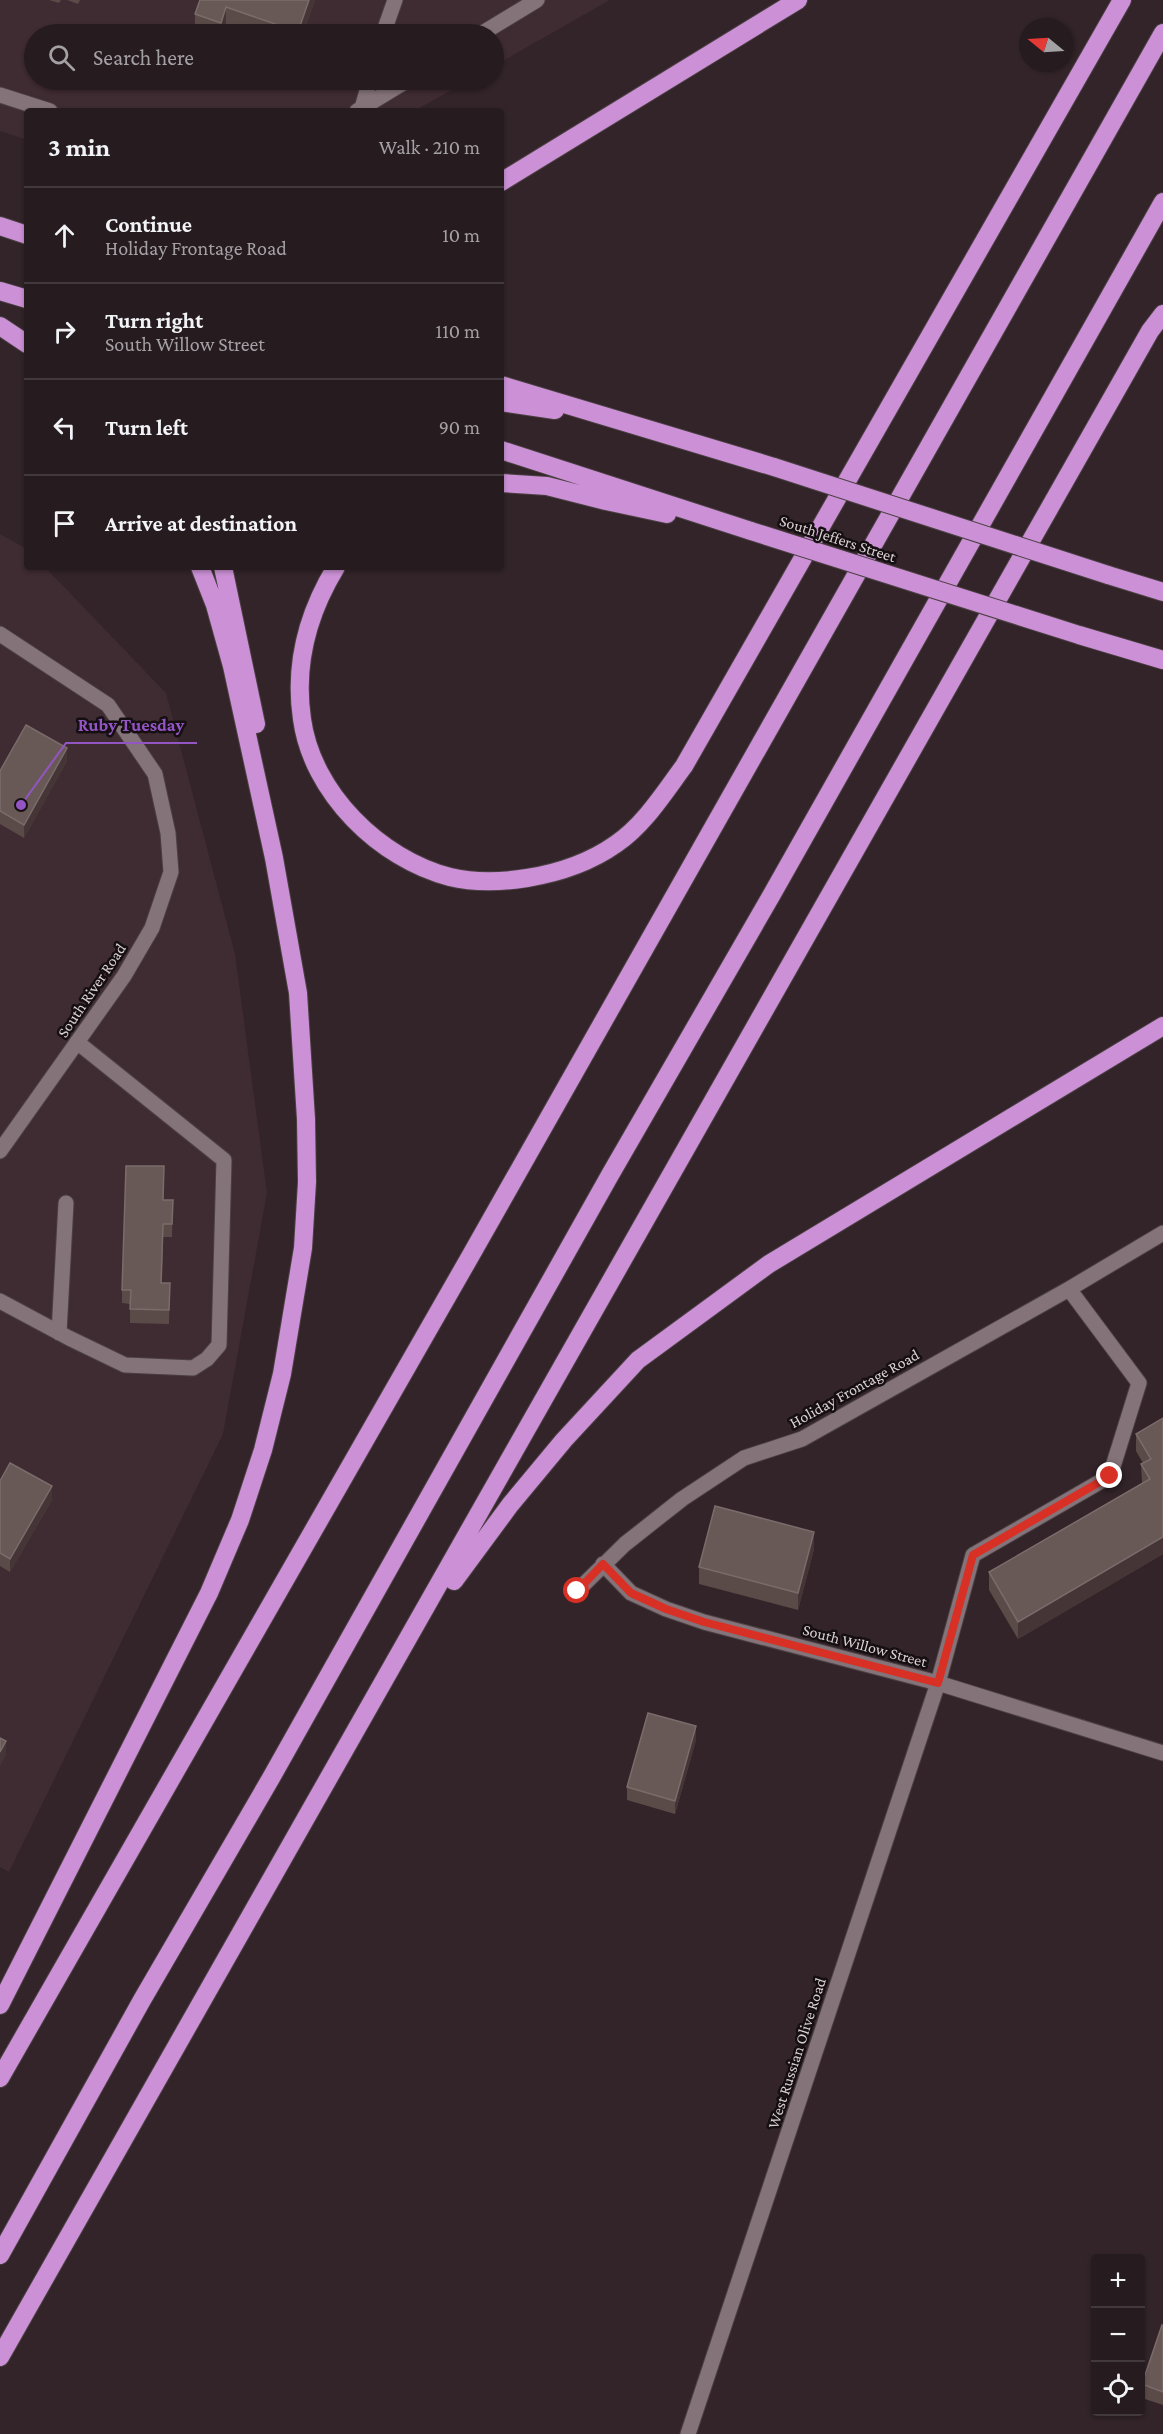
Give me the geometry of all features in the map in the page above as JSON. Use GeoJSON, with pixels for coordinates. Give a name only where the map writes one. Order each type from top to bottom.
{"type":"FeatureCollection","features":[{"type":"Feature","properties":{"kind":"highway"},"geometry":{"type":"LineString","coordinates":[[504,180],[798,0]]}},
{"type":"Feature","properties":{"kind":"highway"},"geometry":{"type":"LineString","coordinates":[[334,570],[313,610],[304,643],[300,682],[302,720],[310,750],[324,780],[342,805],[364,829],[391,850],[421,866],[451,877],[485,882],[549,874],[582,863],[617,844],[652,809],[684,766],[1122,0]]}},
{"type":"Feature","properties":{"kind":"highway"},"geometry":{"type":"LineString","coordinates":[[0,2078],[489,1223],[1163,33]]}},
{"type":"Feature","properties":{"kind":"highway"},"geometry":{"type":"LineString","coordinates":[[0,2255],[142,2000],[271,1778],[616,1164],[771,896],[1163,202]]}},
{"type":"Feature","properties":{"kind":"highway"},"geometry":{"type":"LineString","coordinates":[[0,226],[24,234]]}},
{"type":"Feature","properties":{"kind":"highway"},"geometry":{"type":"LineString","coordinates":[[0,291],[24,298]]}},
{"type":"Feature","properties":{"kind":"highway"},"geometry":{"type":"LineString","coordinates":[[0,2357],[1144,341],[1163,314]]}},
{"type":"Feature","properties":{"kind":"highway"},"geometry":{"type":"LineString","coordinates":[[0,326],[24,342]]}},
{"type":"Feature","properties":{"kind":"highway"},"geometry":{"type":"LineString","coordinates":[[504,386],[774,467],[1163,592]]}},
{"type":"Feature","properties":{"kind":"highway"},"geometry":{"type":"LineString","coordinates":[[504,402],[537,408],[581,410]]}},
{"type":"Feature","properties":{"kind":"highway","name":"South Jeffers Street"},"geometry":{"type":"LineString","coordinates":[[504,451],[1163,660]]}},
{"type":"Feature","properties":{"kind":"highway"},"geometry":{"type":"LineString","coordinates":[[504,483],[547,486],[606,501],[751,531]]}},
{"type":"Feature","properties":{"kind":"highway"},"geometry":{"type":"LineString","coordinates":[[0,2005],[209,1593],[240,1520],[282,1374],[303,1248],[306,1151],[298,993],[274,858],[232,666],[215,605],[201,570]]}},
{"type":"Feature","properties":{"kind":"highway"},"geometry":{"type":"LineString","coordinates":[[224,570],[259,736],[274,858]]}},
{"type":"Feature","properties":{"kind":"highway"},"geometry":{"type":"LineString","coordinates":[[1108,575],[1163,586]]}},
{"type":"Feature","properties":{"kind":"highway"},"geometry":{"type":"LineString","coordinates":[[374,1700],[465,1565],[510,1505],[564,1440],[638,1360],[769,1264],[1163,1026]]}},
{"type":"Feature","properties":{"kind":"street"},"geometry":{"type":"LineString","coordinates":[[386,24],[394,0]]}},
{"type":"Feature","properties":{"kind":"street"},"geometry":{"type":"LineString","coordinates":[[497,24],[537,0]]}},
{"type":"Feature","properties":{"kind":"street"},"geometry":{"type":"LineString","coordinates":[[360,108],[366,90]]}},
{"type":"Feature","properties":{"kind":"street"},"geometry":{"type":"LineString","coordinates":[[362,108],[392,90]]}},
{"type":"Feature","properties":{"kind":"street"},"geometry":{"type":"LineString","coordinates":[[0,95],[41,108]]}},
{"type":"Feature","properties":{"kind":"street","name":"South River Road"},"geometry":{"type":"LineString","coordinates":[[0,634],[108,705],[155,774],[168,833],[171,872],[152,928],[124,976],[2,1144]]}},
{"type":"Feature","properties":{"kind":"street"},"geometry":{"type":"LineString","coordinates":[[0,1301],[125,1365],[193,1368],[207,1359],[219,1346],[224,1160],[77,1042]]}},
{"type":"Feature","properties":{"kind":"street"},"geometry":{"type":"LineString","coordinates":[[59,1333],[66,1203]]}},
{"type":"Feature","properties":{"kind":"street","name":"Holiday Frontage Road"},"geometry":{"type":"LineString","coordinates":[[577,1591],[625,1544],[682,1499],[744,1458],[802,1439],[1163,1233]]}},
{"type":"Feature","properties":{"kind":"street","name":"West Russian Olive Road"},"geometry":{"type":"LineString","coordinates":[[688,2434],[938,1683],[973,1555],[1110,1476],[1139,1383],[1069,1288]]}},
{"type":"Feature","properties":{"kind":"street","name":"South Willow Street"},"geometry":{"type":"LineString","coordinates":[[603,1564],[631,1593],[666,1609],[704,1622],[938,1683],[1163,1753]]}},
{"type":"Feature","properties":{"kind":"shaded area"},"geometry":{"type":"Polygon","coordinates":[[[0,0],[610,0],[504,60],[504,24],[24,24],[24,90],[452,90],[419,108],[24,108],[24,139],[0,131],[0,0]]]}},
{"type":"Feature","properties":{"kind":"shaded area"},"geometry":{"type":"Polygon","coordinates":[[[0,534],[24,547],[24,570],[48,570],[166,693],[235,954],[267,1193],[223,1434],[9,1872],[0,1867],[0,534]]]}},
{"type":"Feature","properties":{"kind":"building"},"geometry":{"type":"Polygon","coordinates":[[[200,0],[309,0],[301,24],[275,24],[226,7],[221,23],[195,14],[200,0]]]}},
{"type":"Feature","properties":{"kind":"building"},"geometry":{"type":"Polygon","coordinates":[[[26,725],[67,748],[24,825],[0,811],[0,771],[26,725]]]}},
{"type":"Feature","properties":{"kind":"building"},"geometry":{"type":"Polygon","coordinates":[[[126,1166],[164,1166],[163,1200],[173,1200],[172,1224],[163,1224],[161,1283],[170,1283],[169,1310],[130,1309],[131,1290],[122,1290],[126,1166]]]}},
{"type":"Feature","properties":{"kind":"building"},"geometry":{"type":"Polygon","coordinates":[[[1163,1418],[1163,1537],[1018,1622],[989,1572],[1150,1479],[1141,1464],[1151,1459],[1136,1434],[1163,1418]]]}},
{"type":"Feature","properties":{"kind":"building"},"geometry":{"type":"Polygon","coordinates":[[[10,1463],[52,1486],[10,1559],[0,1553],[0,1481],[10,1463]]]}},
{"type":"Feature","properties":{"kind":"building"},"geometry":{"type":"Polygon","coordinates":[[[715,1506],[814,1532],[798,1593],[699,1567],[715,1506]]]}},
{"type":"Feature","properties":{"kind":"building"},"geometry":{"type":"Polygon","coordinates":[[[648,1713],[696,1726],[675,1801],[627,1787],[648,1713]]]}},
{"type":"Feature","properties":{"kind":"building"},"geometry":{"type":"Polygon","coordinates":[[[0,1738],[6,1741],[0,1752],[0,1738]]]}},
{"type":"Feature","properties":{"kind":"building"},"geometry":{"type":"Polygon","coordinates":[[[1162,2325],[1163,2392],[1145,2385],[1145,2375],[1162,2325]]]}},
{"type":"Feature","properties":{"kind":"place","name":"Ruby Tuesday"},"geometry":{"type":"Point","coordinates":[21,805]}},
{"type":"Feature","properties":{"kind":"route"},"geometry":{"type":"LineString","coordinates":[[577,1591],[603,1564],[631,1593],[666,1609],[704,1622],[938,1683],[973,1555],[1110,1476]]}}]}
